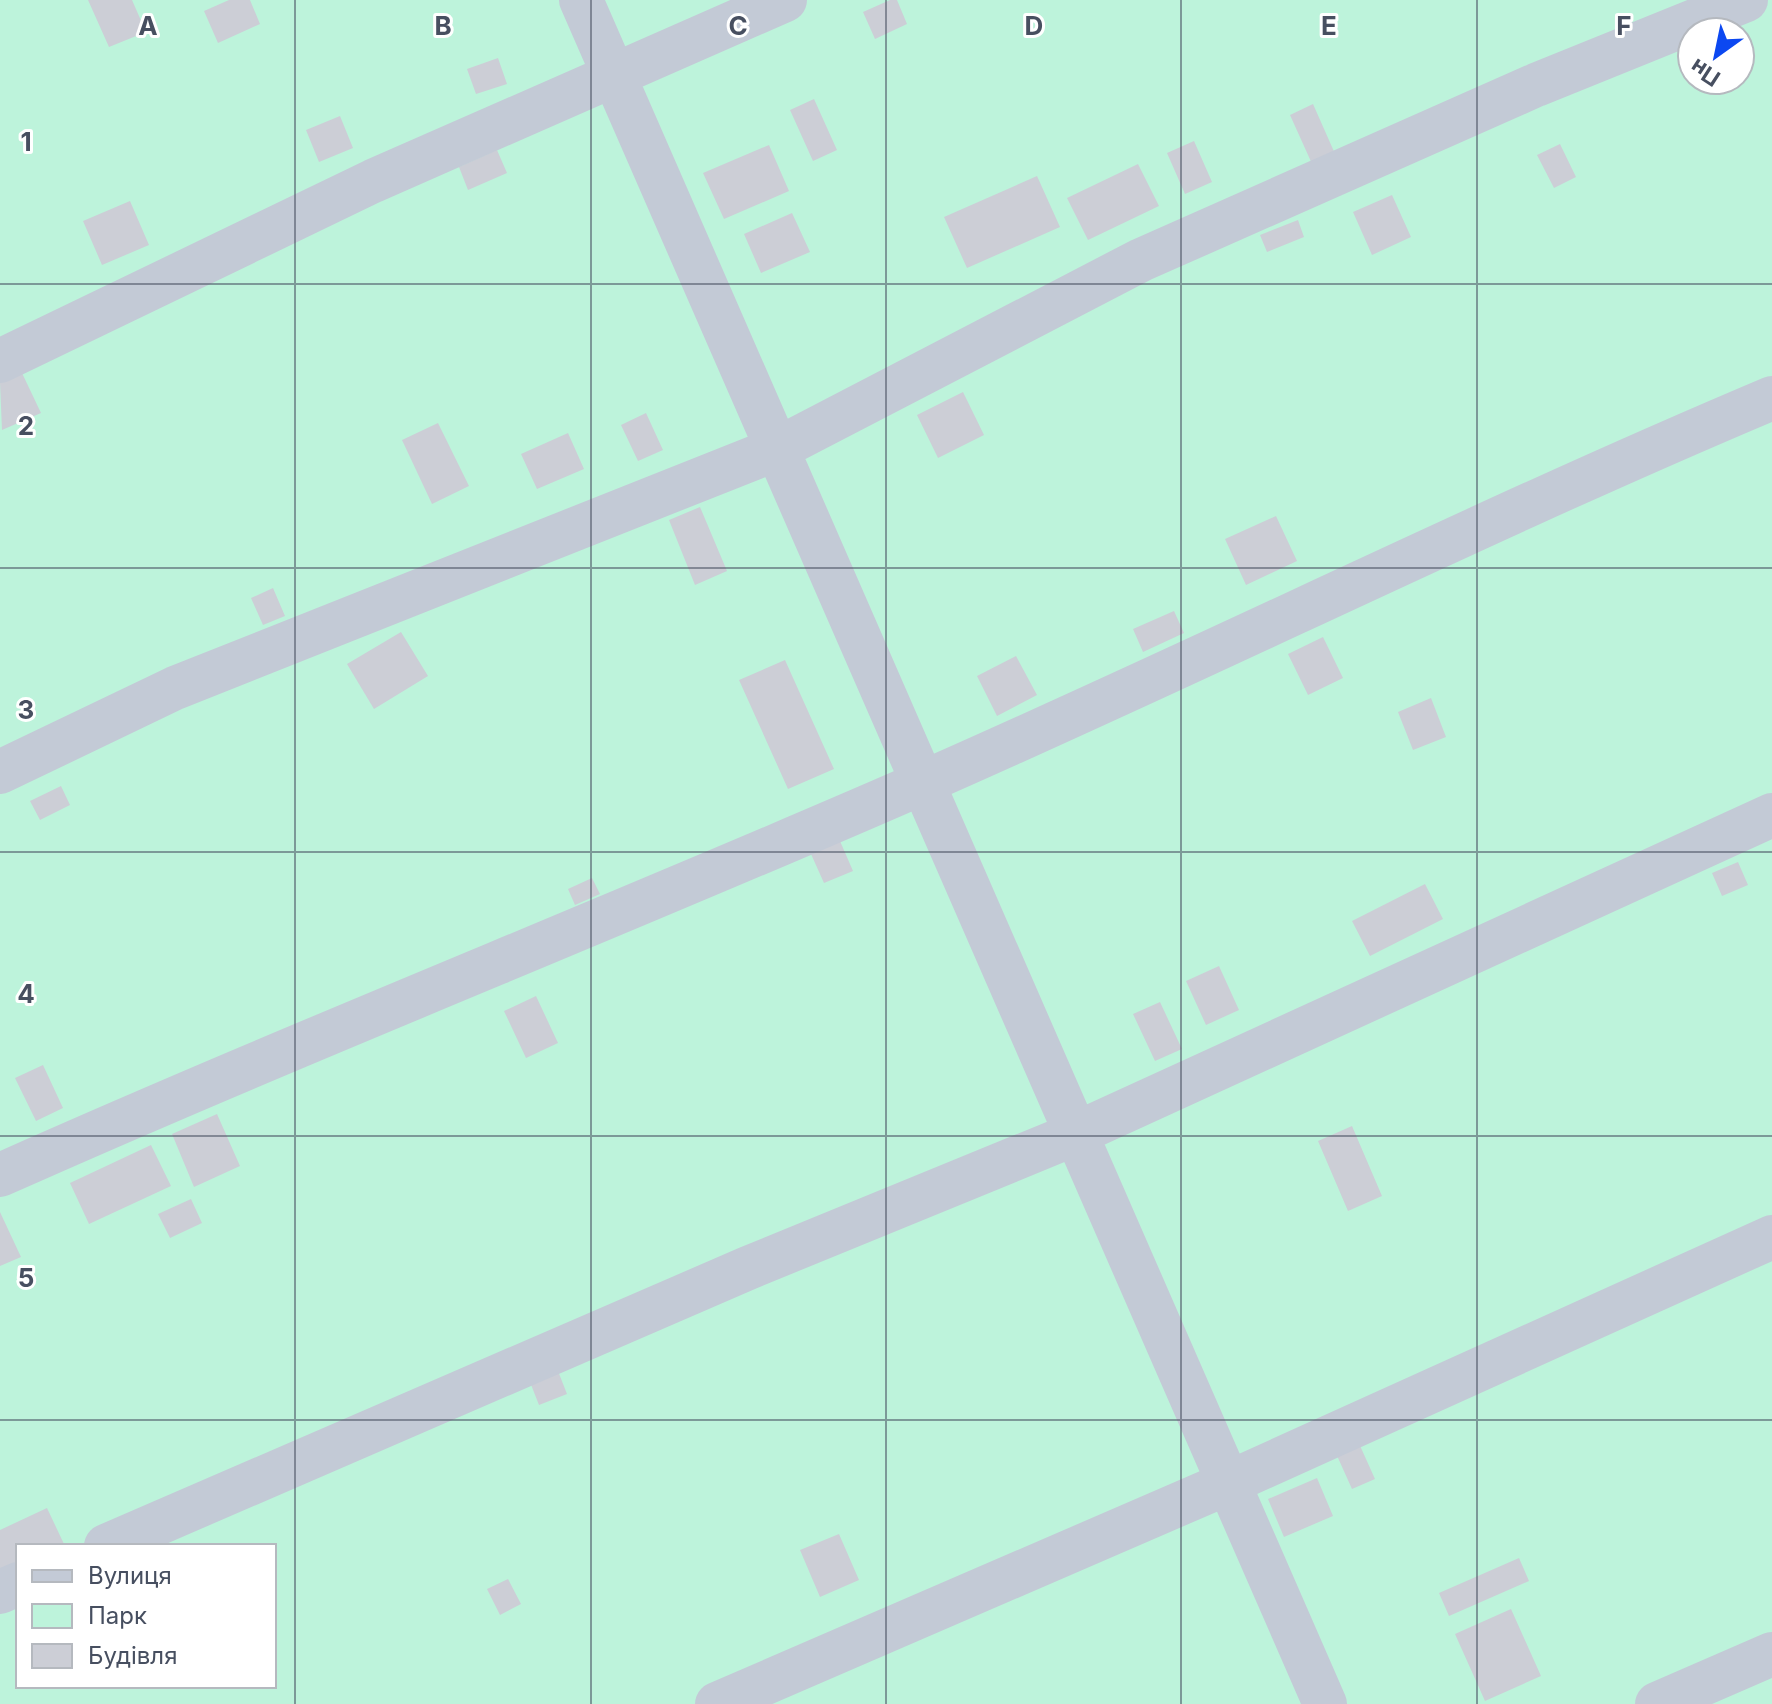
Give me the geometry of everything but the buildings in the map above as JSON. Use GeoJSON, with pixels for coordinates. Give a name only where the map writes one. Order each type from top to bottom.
{"type":"FeatureCollection","features":[{"type":"Feature","properties":{"kind":"street"},"geometry":{"type":"LineString","coordinates":[[581,0],[1325,1704]]}},
{"type":"Feature","properties":{"kind":"street"},"geometry":{"type":"LineString","coordinates":[[0,361],[373,181],[785,0]]}},
{"type":"Feature","properties":{"kind":"street"},"geometry":{"type":"LineString","coordinates":[[0,772],[175,688],[779,448],[1141,260],[1536,85],[1746,0]]}},
{"type":"Feature","properties":{"kind":"street"},"geometry":{"type":"LineString","coordinates":[[0,1175],[221,1076],[922,782],[1565,485],[1772,398]]}},
{"type":"Feature","properties":{"kind":"street"},"geometry":{"type":"LineString","coordinates":[[111,1544],[734,1274],[1075,1134],[1772,815]]}},
{"type":"Feature","properties":{"kind":"street"},"geometry":{"type":"LineString","coordinates":[[717,1704],[1228,1483],[1772,1237]]}},
{"type":"Feature","properties":{"kind":"street"},"geometry":{"type":"LineString","coordinates":[[1657,1704],[1772,1654]]}},
{"type":"Feature","properties":{"kind":"green space"},"geometry":{"type":"Polygon","coordinates":[[[0,0],[1772,0],[1772,1704],[0,1704],[0,0]]]}}]}
